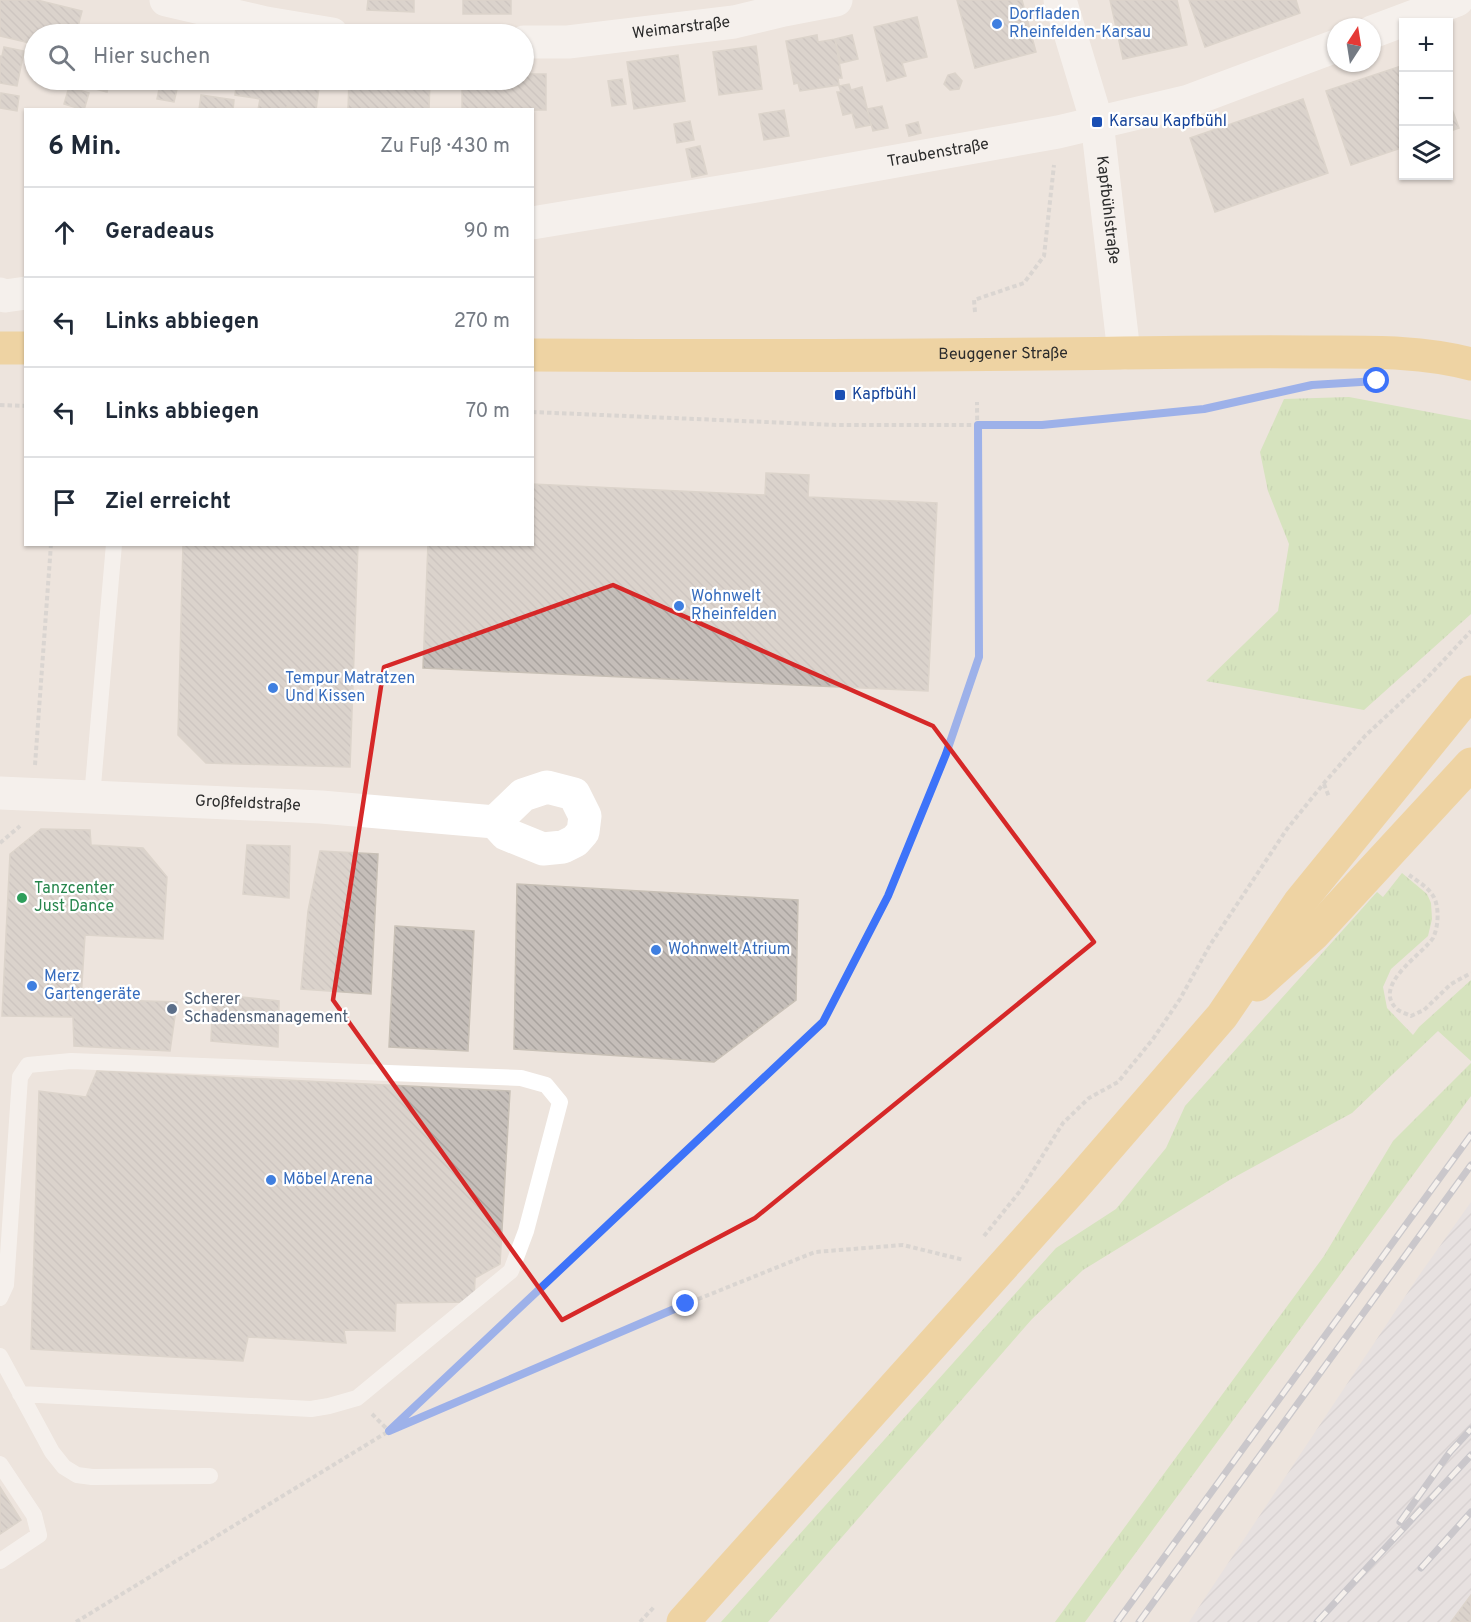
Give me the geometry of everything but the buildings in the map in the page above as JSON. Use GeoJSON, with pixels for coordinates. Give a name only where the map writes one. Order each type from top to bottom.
{"type":"FeatureCollection","features":[{"type":"Feature","properties":{"kind":"main road"},"geometry":{"type":"LineString","coordinates":[[0,348],[24,348]]}},
{"type":"Feature","properties":{"kind":"main road","name":"Beuggener Straße"},"geometry":{"type":"LineString","coordinates":[[534,355],[777,356],[1224,351],[1395,353],[1446,357],[1471,364]]}},
{"type":"Feature","properties":{"kind":"main road"},"geometry":{"type":"LineString","coordinates":[[683,1622],[1073,1188],[1222,1016],[1299,903],[1471,692]]}},
{"type":"Feature","properties":{"kind":"main road"},"geometry":{"type":"LineString","coordinates":[[1222,1016],[1313,935],[1471,764]]}},
{"type":"Feature","properties":{"kind":"street"},"geometry":{"type":"LineString","coordinates":[[166,0],[272,24]]}},
{"type":"Feature","properties":{"kind":"street","name":"Weimarstraße"},"geometry":{"type":"LineString","coordinates":[[534,42],[568,42],[734,22],[836,0]]}},
{"type":"Feature","properties":{"kind":"street","name":"Kapfbühlstraße"},"geometry":{"type":"LineString","coordinates":[[1060,0],[1097,122],[1124,353]]}},
{"type":"Feature","properties":{"kind":"street"},"geometry":{"type":"LineString","coordinates":[[1381,29],[1457,0]]}},
{"type":"Feature","properties":{"kind":"street","name":"Traubenstraße"},"geometry":{"type":"LineString","coordinates":[[534,224],[1058,132],[1189,101],[1327,48]]}},
{"type":"Feature","properties":{"kind":"street"},"geometry":{"type":"LineString","coordinates":[[0,294],[5,296],[24,293]]}},
{"type":"Feature","properties":{"kind":"street","name":"Großfeldstraße"},"geometry":{"type":"LineString","coordinates":[[0,793],[321,807],[495,822]]}},
{"type":"Feature","properties":{"kind":"lane"},"geometry":{"type":"LineString","coordinates":[[92,797],[114,546]]}},
{"type":"Feature","properties":{"kind":"lane"},"geometry":{"type":"LineString","coordinates":[[0,1298],[6,1285],[20,1077],[28,1065],[71,1061],[521,1078],[546,1085],[560,1102],[526,1231],[511,1271],[357,1398],[311,1409],[20,1394]]}},
{"type":"Feature","properties":{"kind":"lane"},"geometry":{"type":"LineString","coordinates":[[0,1356],[52,1452],[64,1467],[77,1475],[92,1477],[210,1476]]}},
{"type":"Feature","properties":{"kind":"lane"},"geometry":{"type":"LineString","coordinates":[[0,1464],[34,1515],[39,1535],[0,1561]]}},
{"type":"Feature","properties":{"kind":"path"},"geometry":{"type":"LineString","coordinates":[[975,312],[974,300],[1024,283],[1044,256],[1058,132]]}},
{"type":"Feature","properties":{"kind":"path"},"geometry":{"type":"LineString","coordinates":[[534,412],[836,425],[1042,425],[1204,409],[1312,385]]}},
{"type":"Feature","properties":{"kind":"path"},"geometry":{"type":"LineString","coordinates":[[389,1431],[823,1022],[888,896],[946,754],[979,657],[977,402]]}},
{"type":"Feature","properties":{"kind":"path"},"geometry":{"type":"LineString","coordinates":[[0,405],[24,406]]}},
{"type":"Feature","properties":{"kind":"path"},"geometry":{"type":"LineString","coordinates":[[33,795],[51,546]]}},
{"type":"Feature","properties":{"kind":"path"},"geometry":{"type":"LineString","coordinates":[[979,1243],[1021,1190],[1063,1123],[1089,1098],[1118,1082],[1154,1039],[1180,999],[1210,945],[1287,829],[1365,736],[1426,679],[1471,630]]}},
{"type":"Feature","properties":{"kind":"path"},"geometry":{"type":"LineString","coordinates":[[1324,783],[1329,797]]}},
{"type":"Feature","properties":{"kind":"path"},"geometry":{"type":"LineString","coordinates":[[1404,870],[1431,892],[1437,903],[1438,917],[1433,937],[1396,977],[1391,988],[1391,999],[1398,1010],[1411,1016],[1424,1010],[1451,984],[1471,973]]}},
{"type":"Feature","properties":{"kind":"path"},"geometry":{"type":"LineString","coordinates":[[76,1622],[389,1431],[815,1252],[903,1245],[964,1260],[957,1269]]}},
{"type":"Feature","properties":{"kind":"path"},"geometry":{"type":"LineString","coordinates":[[640,1622],[656,1604]]}},
{"type":"Feature","properties":{"kind":"highlighted area"},"geometry":{"type":"Polygon","coordinates":[[[613,585],[933,726],[1094,942],[755,1218],[562,1320],[333,1000],[384,667],[613,585]]]}},
{"type":"Feature","properties":{"kind":"shaded area"},"geometry":{"type":"Polygon","coordinates":[[[1471,1202],[1471,1622],[1189,1622],[1418,1277],[1471,1202]]]}},
{"type":"Feature","properties":{"kind":"green space"},"geometry":{"type":"Polygon","coordinates":[[[1349,397],[1471,420],[1471,614],[1364,710],[1206,681],[1278,611],[1289,544],[1268,491],[1260,452],[1284,399],[1349,397]]]}},
{"type":"Feature","properties":{"kind":"green space"},"geometry":{"type":"Polygon","coordinates":[[[1402,873],[1427,894],[1431,903],[1432,919],[1428,936],[1391,969],[1383,987],[1387,1008],[1413,1035],[1471,980],[1471,1061],[1438,1031],[1352,1113],[1233,1178],[1083,1270],[1032,1319],[768,1622],[721,1622],[1056,1248],[1116,1209],[1166,1148],[1185,1106],[1377,892],[1383,897],[1402,873]]]}},
{"type":"Feature","properties":{"kind":"green space"},"geometry":{"type":"Polygon","coordinates":[[[1471,1063],[1471,1096],[1085,1622],[1055,1622],[1324,1256],[1393,1141],[1471,1063]]]}},
{"type":"Feature","properties":{"kind":"railway"},"geometry":{"type":"LineString","coordinates":[[1117,1622],[1471,1135]]}},
{"type":"Feature","properties":{"kind":"railway"},"geometry":{"type":"LineString","coordinates":[[1139,1622],[1471,1165]]}},
{"type":"Feature","properties":{"kind":"railway"},"geometry":{"type":"LineString","coordinates":[[1400,1522],[1450,1452],[1471,1429]]}},
{"type":"Feature","properties":{"kind":"railway"},"geometry":{"type":"LineString","coordinates":[[1317,1622],[1471,1455]]}},
{"type":"Feature","properties":{"kind":"railway"},"geometry":{"type":"LineString","coordinates":[[1421,1568],[1471,1512]]}},
{"type":"Feature","properties":{"kind":"place","name":"Dorfladen Rheinfelden-Karsau"},"geometry":{"type":"Point","coordinates":[997,24]}},
{"type":"Feature","properties":{"kind":"place","name":"Karsau Kapfbühl"},"geometry":{"type":"Point","coordinates":[1097,122]}},
{"type":"Feature","properties":{"kind":"place","name":"Kapfbühl"},"geometry":{"type":"Point","coordinates":[840,395]}},
{"type":"Feature","properties":{"kind":"place","name":"Wohnwelt Rheinfelden"},"geometry":{"type":"Point","coordinates":[679,606]}},
{"type":"Feature","properties":{"kind":"place","name":"Tempur Matratzen Und Kissen"},"geometry":{"type":"Point","coordinates":[273,688]}},
{"type":"Feature","properties":{"kind":"place","name":"Tanzcenter Just Dance"},"geometry":{"type":"Point","coordinates":[22,898]}},
{"type":"Feature","properties":{"kind":"place","name":"Wohnwelt Atrium"},"geometry":{"type":"Point","coordinates":[656,950]}},
{"type":"Feature","properties":{"kind":"place","name":"Merz Gartengeräte"},"geometry":{"type":"Point","coordinates":[32,986]}},
{"type":"Feature","properties":{"kind":"place","name":"Scherer Schadensmanagement"},"geometry":{"type":"Point","coordinates":[172,1009]}},
{"type":"Feature","properties":{"kind":"place","name":"Möbel Arena"},"geometry":{"type":"Point","coordinates":[271,1180]}},
{"type":"Feature","properties":{"kind":"route"},"geometry":{"type":"LineString","coordinates":[[686,1304],[389,1431],[823,1022],[888,896],[946,754],[979,657],[978,425],[1042,425],[1204,409],[1312,385],[1377,381]]}}]}
